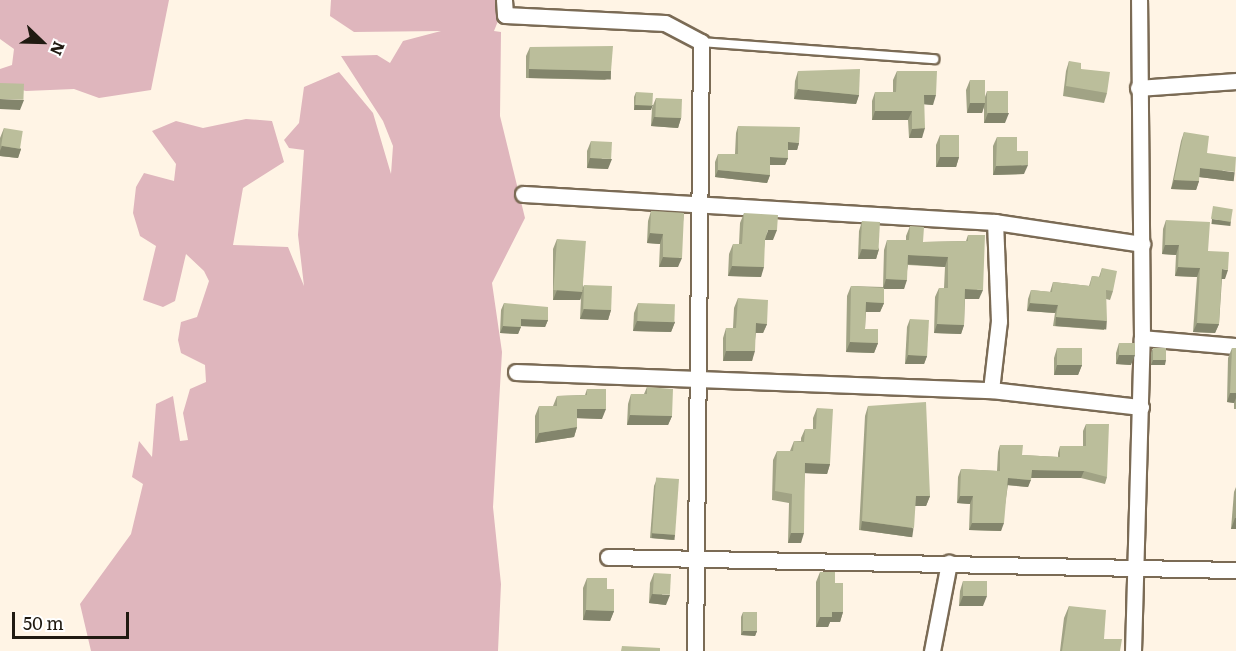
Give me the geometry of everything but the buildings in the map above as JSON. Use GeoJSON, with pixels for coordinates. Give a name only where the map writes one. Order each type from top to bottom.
{"type":"FeatureCollection","features":[{"type":"Feature","properties":{"kind":"street"},"geometry":{"type":"LineString","coordinates":[[504,0],[505,15],[665,23],[700,42],[701,382],[694,651]]}},
{"type":"Feature","properties":{"kind":"street"},"geometry":{"type":"LineString","coordinates":[[1134,651],[1142,338],[1139,0]]}},
{"type":"Feature","properties":{"kind":"street"},"geometry":{"type":"LineString","coordinates":[[1138,88],[1236,81]]}},
{"type":"Feature","properties":{"kind":"street"},"geometry":{"type":"LineString","coordinates":[[523,194],[701,208],[995,222],[1142,244]]}},
{"type":"Feature","properties":{"kind":"street"},"geometry":{"type":"LineString","coordinates":[[991,390],[999,321],[995,222]]}},
{"type":"Feature","properties":{"kind":"street"},"geometry":{"type":"LineString","coordinates":[[1142,338],[1236,346]]}},
{"type":"Feature","properties":{"kind":"street"},"geometry":{"type":"LineString","coordinates":[[516,372],[701,382],[991,390],[1141,407]]}},
{"type":"Feature","properties":{"kind":"street"},"geometry":{"type":"LineString","coordinates":[[608,557],[1236,570]]}},
{"type":"Feature","properties":{"kind":"street"},"geometry":{"type":"LineString","coordinates":[[932,651],[949,563]]}},
{"type":"Feature","properties":{"kind":"lane"},"geometry":{"type":"LineString","coordinates":[[700,42],[934,59]]}},
{"type":"Feature","properties":{"kind":"shaded area"},"geometry":{"type":"Polygon","coordinates":[[[0,0],[169,0],[151,90],[99,98],[74,89],[26,91],[0,85],[0,69],[12,65],[14,49],[0,39],[0,0]]]}},
{"type":"Feature","properties":{"kind":"shaded area"},"geometry":{"type":"Polygon","coordinates":[[[331,0],[499,0],[500,16],[494,31],[501,32],[500,116],[525,218],[492,283],[502,352],[493,507],[501,584],[498,651],[91,651],[80,604],[131,534],[143,484],[132,477],[139,441],[152,457],[156,404],[173,396],[180,441],[188,440],[183,413],[190,389],[206,382],[205,365],[181,353],[178,340],[181,322],[197,317],[209,281],[204,271],[186,254],[175,301],[163,307],[143,300],[156,246],[140,236],[133,213],[136,187],[144,173],[174,181],[176,164],[152,131],[176,121],[203,128],[246,119],[272,121],[284,162],[243,188],[233,245],[288,247],[304,286],[298,235],[304,150],[289,148],[284,140],[299,123],[304,87],[339,72],[373,113],[391,174],[393,146],[383,121],[341,56],[377,55],[390,63],[403,41],[441,31],[354,32],[330,16],[331,0]]]}}]}
